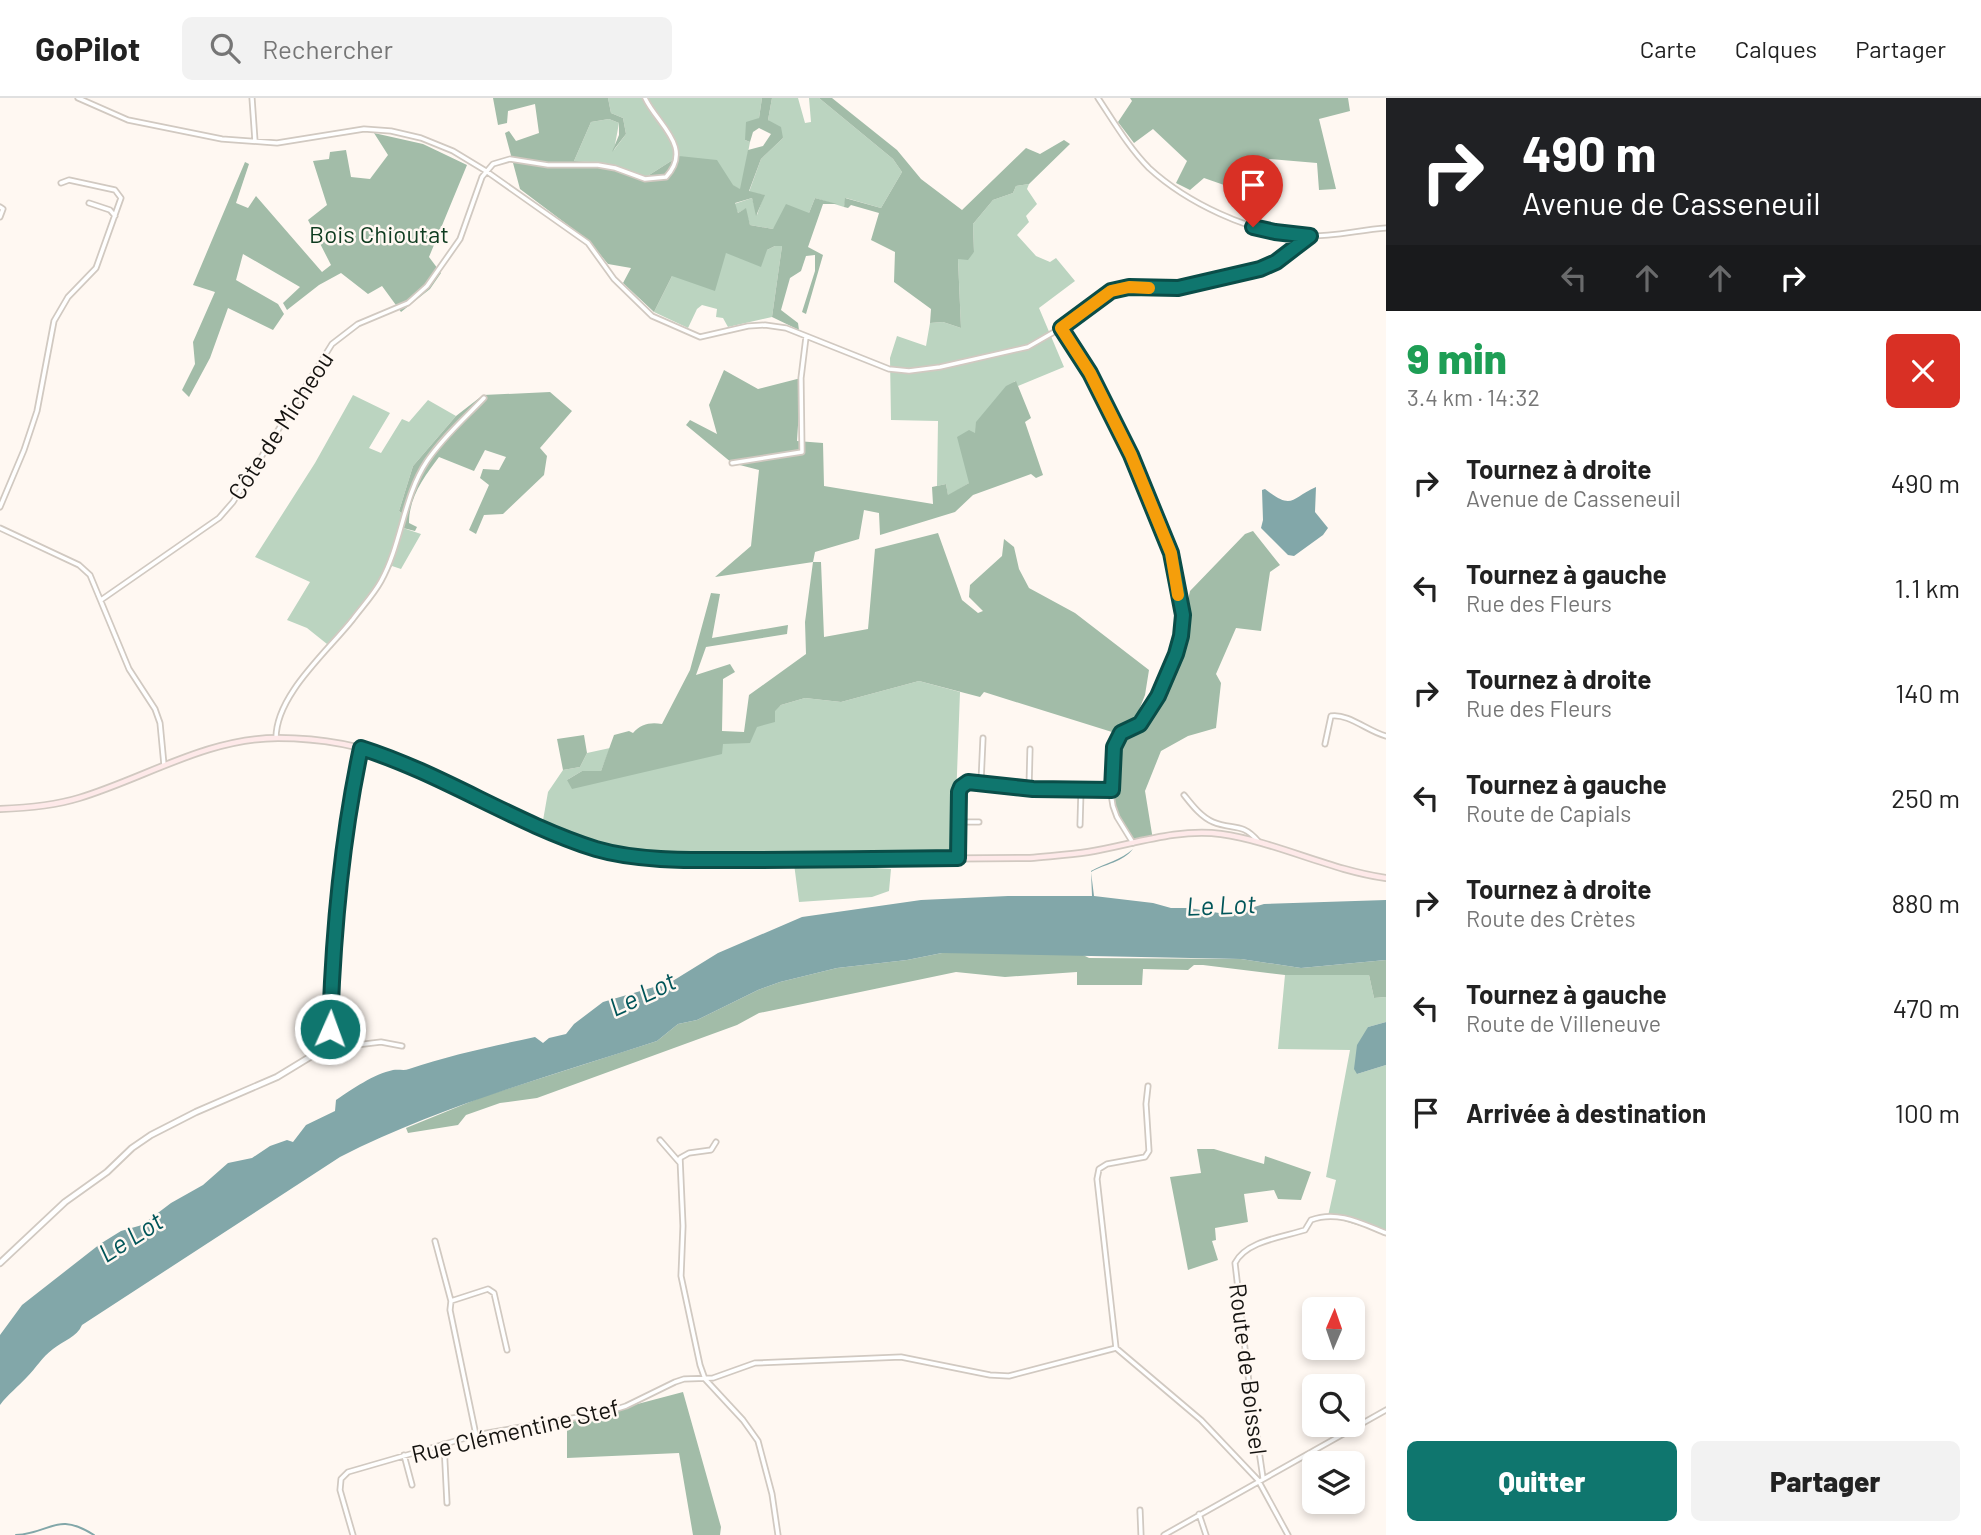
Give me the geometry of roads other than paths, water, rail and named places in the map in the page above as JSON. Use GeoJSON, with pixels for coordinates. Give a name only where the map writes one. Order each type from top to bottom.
{"type":"FeatureCollection","features":[{"type":"Feature","properties":{"kind":"main road"},"geometry":{"type":"LineString","coordinates":[[0,809],[39,807],[79,798],[188,755],[244,741],[276,738],[320,740],[361,748],[402,761],[545,830],[599,850],[668,860],[1030,858],[1086,853],[1185,834],[1218,834],[1258,841],[1357,874],[1386,877]]}},
{"type":"Feature","properties":{"kind":"street"},"geometry":{"type":"LineString","coordinates":[[78,98],[128,120],[222,139],[277,143],[364,129],[391,131],[421,138],[453,151],[486,171],[588,243],[614,279],[652,316],[700,337],[748,326],[786,328],[889,369],[909,371],[940,367],[1028,346],[1061,328],[1111,291],[1129,287],[1178,288],[1260,269],[1276,262],[1310,236]]}},
{"type":"Feature","properties":{"kind":"street"},"geometry":{"type":"LineString","coordinates":[[252,98],[254,141]]}},
{"type":"Feature","properties":{"kind":"street"},"geometry":{"type":"LineString","coordinates":[[486,171],[498,162],[517,159],[548,165],[606,166],[650,180],[666,177],[674,163],[675,144],[645,98]]}},
{"type":"Feature","properties":{"kind":"street"},"geometry":{"type":"LineString","coordinates":[[1098,98],[1139,156],[1170,184],[1210,208],[1253,227],[1310,236],[1386,228]]}},
{"type":"Feature","properties":{"kind":"street","name":"Côte de Micheou"},"geometry":{"type":"LineString","coordinates":[[101,600],[219,518],[233,502],[332,344],[358,324],[408,303],[427,286],[460,239],[486,171]]}},
{"type":"Feature","properties":{"kind":"street"},"geometry":{"type":"LineString","coordinates":[[0,507],[37,411],[54,321],[68,297],[96,268],[121,198],[115,190],[69,180],[61,183]]}},
{"type":"Feature","properties":{"kind":"street"},"geometry":{"type":"LineString","coordinates":[[89,203],[110,210],[115,216]]}},
{"type":"Feature","properties":{"kind":"street"},"geometry":{"type":"LineString","coordinates":[[0,207],[3,209],[0,217]]}},
{"type":"Feature","properties":{"kind":"street"},"geometry":{"type":"LineString","coordinates":[[1061,328],[1090,373],[1131,455],[1171,553],[1183,615],[1176,654],[1158,696],[1140,724],[1121,733],[1114,747],[1112,790],[1117,817],[1133,844]]}},
{"type":"Feature","properties":{"kind":"street"},"geometry":{"type":"LineString","coordinates":[[732,463],[802,452],[802,378],[806,337]]}},
{"type":"Feature","properties":{"kind":"street"},"geometry":{"type":"LineString","coordinates":[[276,738],[276,729],[289,696],[353,620],[381,581],[413,488],[426,462],[444,439],[484,398]]}},
{"type":"Feature","properties":{"kind":"street"},"geometry":{"type":"LineString","coordinates":[[0,528],[79,565],[90,575],[129,668],[155,709],[160,723],[164,765]]}},
{"type":"Feature","properties":{"kind":"street"},"geometry":{"type":"LineString","coordinates":[[1325,744],[1331,716],[1339,714],[1364,726],[1371,733],[1386,736]]}},
{"type":"Feature","properties":{"kind":"street"},"geometry":{"type":"LineString","coordinates":[[981,782],[983,738]]}},
{"type":"Feature","properties":{"kind":"street"},"geometry":{"type":"LineString","coordinates":[[323,1049],[330,1033],[333,941],[341,856],[361,748]]}},
{"type":"Feature","properties":{"kind":"street"},"geometry":{"type":"LineString","coordinates":[[1029,788],[1030,749]]}},
{"type":"Feature","properties":{"kind":"street"},"geometry":{"type":"LineString","coordinates":[[958,858],[961,787],[968,782],[1029,788],[1112,790]]}},
{"type":"Feature","properties":{"kind":"street"},"geometry":{"type":"LineString","coordinates":[[1080,825],[1081,790]]}},
{"type":"Feature","properties":{"kind":"street"},"geometry":{"type":"LineString","coordinates":[[1184,795],[1211,821],[1250,831],[1258,841]]}},
{"type":"Feature","properties":{"kind":"street"},"geometry":{"type":"LineString","coordinates":[[958,822],[979,822]]}},
{"type":"Feature","properties":{"kind":"street"},"geometry":{"type":"LineString","coordinates":[[0,1263],[65,1202],[151,1135],[277,1077],[323,1049],[381,1042],[402,1046]]}},
{"type":"Feature","properties":{"kind":"street"},"geometry":{"type":"LineString","coordinates":[[1148,1086],[1146,1104],[1149,1151],[1145,1157],[1099,1168],[1097,1179],[1116,1348],[1201,1420],[1261,1479],[1288,1535]]}},
{"type":"Feature","properties":{"kind":"street"},"geometry":{"type":"LineString","coordinates":[[660,1140],[680,1163]]}},
{"type":"Feature","properties":{"kind":"street"},"geometry":{"type":"LineString","coordinates":[[716,1142],[711,1150],[684,1155],[680,1163],[683,1226],[681,1276],[705,1379],[743,1420],[758,1441],[772,1494],[778,1535]]}},
{"type":"Feature","properties":{"kind":"street","name":"Route de Boissel"},"geometry":{"type":"LineString","coordinates":[[1261,1479],[1235,1263],[1239,1255],[1249,1248],[1305,1230],[1311,1220],[1329,1215],[1360,1222],[1386,1233]]}},
{"type":"Feature","properties":{"kind":"street"},"geometry":{"type":"LineString","coordinates":[[435,1241],[450,1301],[476,1435]]}},
{"type":"Feature","properties":{"kind":"street"},"geometry":{"type":"LineString","coordinates":[[450,1301],[488,1289],[494,1293],[507,1350]]}},
{"type":"Feature","properties":{"kind":"street","name":"Rue Clémentine Stef"},"geometry":{"type":"LineString","coordinates":[[354,1535],[340,1490],[341,1479],[348,1472],[476,1435],[607,1412],[684,1379],[705,1379],[755,1363],[901,1357],[990,1375],[1016,1376],[1116,1348]]}},
{"type":"Feature","properties":{"kind":"street"},"geometry":{"type":"LineString","coordinates":[[1164,1535],[1386,1410]]}},
{"type":"Feature","properties":{"kind":"street"},"geometry":{"type":"LineString","coordinates":[[444,1444],[447,1503]]}},
{"type":"Feature","properties":{"kind":"street"},"geometry":{"type":"LineString","coordinates":[[404,1455],[412,1485]]}},
{"type":"Feature","properties":{"kind":"street"},"geometry":{"type":"LineString","coordinates":[[1140,1510],[1141,1535]]}},
{"type":"Feature","properties":{"kind":"street"},"geometry":{"type":"LineString","coordinates":[[1199,1514],[1206,1535]]}},
{"type":"Feature","properties":{"kind":"water"},"geometry":{"type":"Polygon","coordinates":[[[1316,487],[1315,512],[1328,528],[1323,535],[1294,556],[1288,555],[1261,528],[1262,490],[1265,489],[1287,501],[1316,487]]]}},
{"type":"Feature","properties":{"kind":"water"},"geometry":{"type":"Polygon","coordinates":[[[1133,849],[1119,860],[1091,872],[1123,856],[1133,849]]]}},
{"type":"Feature","properties":{"kind":"water","name":"Le Lot"},"geometry":{"type":"Polygon","coordinates":[[[1091,872],[1094,896],[1219,913],[1241,911],[1264,904],[1386,900],[1386,960],[1301,968],[1241,959],[942,953],[837,968],[780,982],[697,1020],[678,1024],[657,1041],[456,1107],[340,1157],[82,1325],[73,1336],[46,1355],[0,1405],[0,1335],[22,1305],[100,1244],[121,1231],[142,1225],[171,1203],[203,1185],[228,1163],[252,1158],[270,1146],[287,1140],[293,1142],[306,1125],[335,1111],[336,1100],[371,1078],[393,1070],[407,1070],[456,1055],[535,1037],[543,1043],[549,1038],[566,1034],[574,1024],[603,1002],[671,982],[718,953],[802,917],[921,900],[1092,896],[1091,872]]]}},
{"type":"Feature","properties":{"kind":"water"},"geometry":{"type":"Polygon","coordinates":[[[1386,1022],[1386,1065],[1357,1074],[1354,1069],[1357,1045],[1368,1027],[1386,1022]]]}},
{"type":"Feature","properties":{"kind":"waterway"},"geometry":{"type":"LineString","coordinates":[[16,1535],[62,1524],[81,1528],[94,1535]]}},
{"type":"Feature","properties":{"kind":"park label","name":"Bois Chioutat"},"geometry":{"type":"Point","coordinates":[379,233]}}]}
